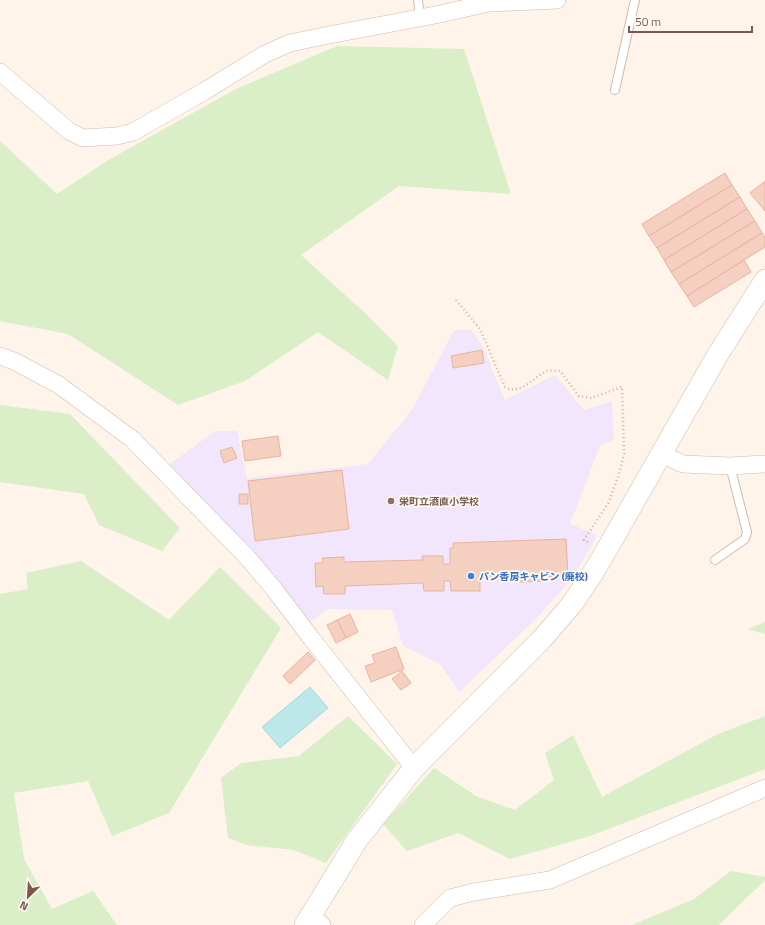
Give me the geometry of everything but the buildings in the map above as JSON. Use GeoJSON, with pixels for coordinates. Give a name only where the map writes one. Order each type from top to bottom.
{"type":"FeatureCollection","features":[{"type":"Feature","properties":{"kind":"street"},"geometry":{"type":"LineString","coordinates":[[0,72],[69,131],[83,138],[118,136],[133,132],[265,54],[290,43],[489,3],[557,0]]}},
{"type":"Feature","properties":{"kind":"street"},"geometry":{"type":"LineString","coordinates":[[312,921],[358,840],[414,768],[542,639],[572,604],[606,551],[717,356],[765,280]]}},
{"type":"Feature","properties":{"kind":"street"},"geometry":{"type":"LineString","coordinates":[[0,356],[59,386],[132,439],[246,556],[274,589],[310,638],[414,768]]}},
{"type":"Feature","properties":{"kind":"street"},"geometry":{"type":"LineString","coordinates":[[661,454],[683,464],[730,466],[765,464]]}},
{"type":"Feature","properties":{"kind":"street"},"geometry":{"type":"LineString","coordinates":[[423,925],[450,898],[474,892],[550,880],[765,788]]}},
{"type":"Feature","properties":{"kind":"lane"},"geometry":{"type":"LineString","coordinates":[[418,0],[420,18]]}},
{"type":"Feature","properties":{"kind":"lane"},"geometry":{"type":"LineString","coordinates":[[615,90],[635,0]]}},
{"type":"Feature","properties":{"kind":"lane"},"geometry":{"type":"LineString","coordinates":[[715,560],[745,539],[747,532],[730,466]]}},
{"type":"Feature","properties":{"kind":"path"},"geometry":{"type":"LineString","coordinates":[[456,300],[480,329],[505,387],[510,390],[518,390],[549,370],[560,372],[579,396],[591,398],[622,387],[624,454],[609,502],[584,540],[606,551]]}},
{"type":"Feature","properties":{"kind":"shaded area","name":"栄町立酒直小学校"},"geometry":{"type":"Polygon","coordinates":[[[454,330],[471,330],[482,345],[505,400],[555,375],[584,410],[612,401],[614,439],[600,446],[570,524],[597,535],[574,576],[537,618],[459,692],[440,664],[403,646],[392,610],[327,609],[308,624],[262,561],[169,465],[215,431],[237,431],[247,478],[368,464],[412,410],[454,330]]]}},
{"type":"Feature","properties":{"kind":"green space"},"geometry":{"type":"Polygon","coordinates":[[[337,46],[464,49],[511,194],[399,186],[301,255],[366,314],[398,346],[388,380],[318,332],[245,381],[178,405],[68,334],[0,321],[0,141],[57,194],[110,159],[236,89],[337,46]]]}},
{"type":"Feature","properties":{"kind":"green space"},"geometry":{"type":"Polygon","coordinates":[[[0,405],[70,414],[180,528],[162,551],[99,525],[84,494],[0,482],[0,405]]]}},
{"type":"Feature","properties":{"kind":"green space"},"geometry":{"type":"Polygon","coordinates":[[[81,561],[169,620],[220,567],[281,628],[169,813],[112,836],[88,781],[14,793],[24,859],[52,909],[93,891],[117,925],[0,925],[0,594],[28,589],[26,573],[81,561]]]}},
{"type":"Feature","properties":{"kind":"green space"},"geometry":{"type":"Polygon","coordinates":[[[765,622],[765,634],[748,629],[765,622]]]}},
{"type":"Feature","properties":{"kind":"green space"},"geometry":{"type":"Polygon","coordinates":[[[348,716],[397,764],[326,863],[294,850],[247,845],[228,838],[221,778],[241,763],[299,756],[348,716]]]}},
{"type":"Feature","properties":{"kind":"green space"},"geometry":{"type":"Polygon","coordinates":[[[765,716],[765,769],[590,836],[510,859],[458,833],[407,851],[383,824],[434,768],[476,796],[515,810],[554,780],[545,753],[573,735],[602,797],[718,734],[765,716]]]}},
{"type":"Feature","properties":{"kind":"green space"},"geometry":{"type":"Polygon","coordinates":[[[731,871],[765,877],[765,880],[719,925],[632,925],[694,899],[731,871]]]}},
{"type":"Feature","properties":{"kind":"water"},"geometry":{"type":"Polygon","coordinates":[[[310,687],[328,708],[280,748],[262,727],[310,687]]]}},
{"type":"Feature","properties":{"kind":"place","name":"栄町立酒直小学校"},"geometry":{"type":"Point","coordinates":[391,501]}},
{"type":"Feature","properties":{"kind":"place","name":"パン香房キャビン (廃校)"},"geometry":{"type":"Point","coordinates":[471,576]}}]}
